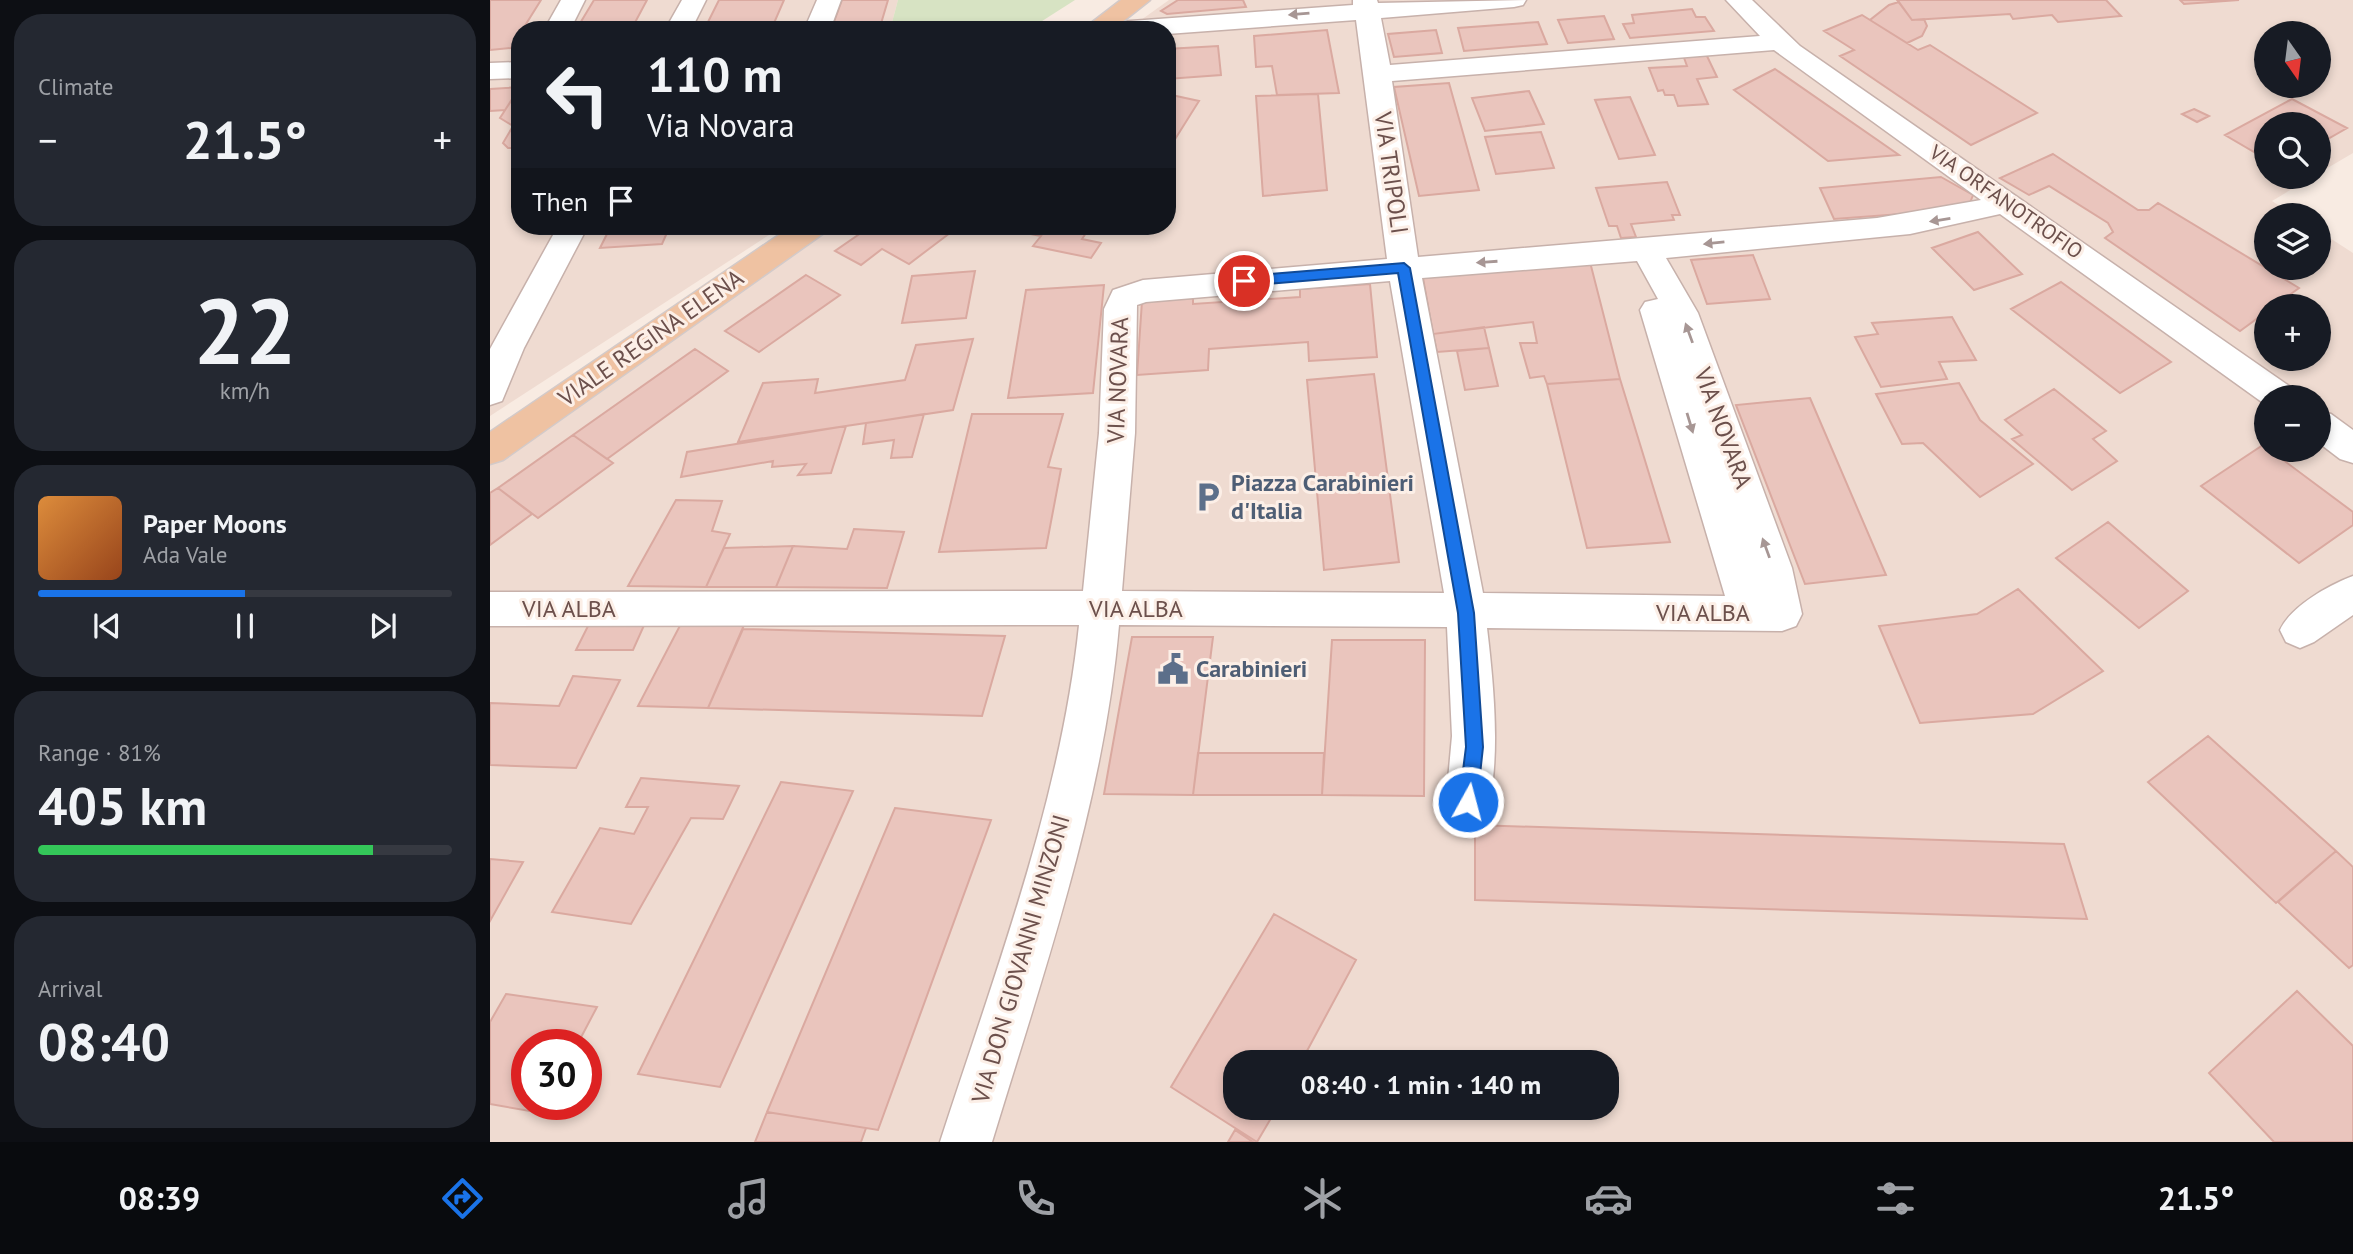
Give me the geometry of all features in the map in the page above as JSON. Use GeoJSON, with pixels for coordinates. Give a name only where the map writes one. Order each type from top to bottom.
{"type":"FeatureCollection","features":[{"type":"Feature","properties":{"kind":"main road"},"geometry":{"type":"LineString","coordinates":[[1108,21],[1138,0]]}},
{"type":"Feature","properties":{"kind":"main road","name":"VIALE REGINA ELENA"},"geometry":{"type":"LineString","coordinates":[[490,450],[800,235]]}},
{"type":"Feature","properties":{"kind":"street"},"geometry":{"type":"LineString","coordinates":[[562,21],[573,0]]}},
{"type":"Feature","properties":{"kind":"street"},"geometry":{"type":"LineString","coordinates":[[683,21],[694,0]]}},
{"type":"Feature","properties":{"kind":"street"},"geometry":{"type":"LineString","coordinates":[[821,21],[829,0]]}},
{"type":"Feature","properties":{"kind":"street"},"geometry":{"type":"LineString","coordinates":[[1176,24],[1366,5],[1514,0]]}},
{"type":"Feature","properties":{"kind":"street","name":"VIA ORFANOTROFIO"},"geometry":{"type":"LineString","coordinates":[[1738,0],[1780,41],[2263,385]]}},
{"type":"Feature","properties":{"kind":"street","name":"VIA TRIPOLI"},"geometry":{"type":"LineString","coordinates":[[1366,5],[1404,268],[1466,613],[1475,747],[1468,802]]}},
{"type":"Feature","properties":{"kind":"street"},"geometry":{"type":"LineString","coordinates":[[1377,74],[1780,41]]}},
{"type":"Feature","properties":{"kind":"street"},"geometry":{"type":"LineString","coordinates":[[490,71],[511,70]]}},
{"type":"Feature","properties":{"kind":"street","name":"VIA NOVARA"},"geometry":{"type":"LineString","coordinates":[[1102,609],[1117,433],[1120,309],[1124,298],[1143,291],[1404,268],[1649,256],[1942,220],[2006,203]]}},
{"type":"Feature","properties":{"kind":"street"},"geometry":{"type":"LineString","coordinates":[[490,390],[507,348],[568,235]]}},
{"type":"Feature","properties":{"kind":"street","name":"VIA ALBA"},"geometry":{"type":"LineString","coordinates":[[490,609],[1268,608],[1466,613],[1766,613],[1657,317],[1649,256]]}},
{"type":"Feature","properties":{"kind":"street"},"geometry":{"type":"LineString","coordinates":[[2331,433],[2353,449]]}},
{"type":"Feature","properties":{"kind":"street"},"geometry":{"type":"LineString","coordinates":[[2300,630],[2353,593]]}},
{"type":"Feature","properties":{"kind":"street","name":"VIA DON GIOVANNI MINZONI"},"geometry":{"type":"LineString","coordinates":[[966,1142],[1049,878],[1094,678],[1102,609]]}},
{"type":"Feature","properties":{"kind":"shaded area"},"geometry":{"type":"Polygon","coordinates":[[[490,0],[898,0],[892,21],[511,21],[511,235],[769,235],[490,416],[490,0]]]}},
{"type":"Feature","properties":{"kind":"shaded area"},"geometry":{"type":"Polygon","coordinates":[[[1169,0],[2353,0],[2353,153],[2331,166],[2331,112],[2254,112],[2254,189],[2292,189],[2272,201],[2275,203],[2254,203],[2254,280],[2331,280],[2331,239],[2353,253],[2353,1142],[490,1142],[490,462],[820,235],[1176,235],[1176,21],[1140,21],[1169,0]]]}},
{"type":"Feature","properties":{"kind":"green space"},"geometry":{"type":"Polygon","coordinates":[[[898,0],[1075,0],[1042,21],[892,21],[898,0]]]}},
{"type":"Feature","properties":{"kind":"building"},"geometry":{"type":"Polygon","coordinates":[[[490,0],[541,0],[528,21],[511,21],[511,48],[490,50],[490,0]]]}},
{"type":"Feature","properties":{"kind":"building"},"geometry":{"type":"Polygon","coordinates":[[[594,0],[647,0],[636,21],[581,21],[594,0]]]}},
{"type":"Feature","properties":{"kind":"building"},"geometry":{"type":"Polygon","coordinates":[[[719,0],[784,0],[775,21],[708,21],[719,0]]]}},
{"type":"Feature","properties":{"kind":"building"},"geometry":{"type":"Polygon","coordinates":[[[842,0],[888,0],[882,21],[834,21],[842,0]]]}},
{"type":"Feature","properties":{"kind":"building"},"geometry":{"type":"Polygon","coordinates":[[[1178,0],[1243,0],[1246,7],[1167,14],[1161,11],[1178,0]]]}},
{"type":"Feature","properties":{"kind":"building"},"geometry":{"type":"Polygon","coordinates":[[[1897,0],[2106,0],[2121,16],[2058,22],[2052,15],[2013,19],[2010,14],[1912,20],[1897,0]]]}},
{"type":"Feature","properties":{"kind":"building"},"geometry":{"type":"Polygon","coordinates":[[[2180,0],[2239,0],[2184,4],[2180,0]]]}},
{"type":"Feature","properties":{"kind":"building"},"geometry":{"type":"Polygon","coordinates":[[[1899,2],[1912,20],[1924,19],[1927,26],[1922,36],[1907,43],[1870,20],[1889,5],[1899,2]]]}},
{"type":"Feature","properties":{"kind":"building"},"geometry":{"type":"Polygon","coordinates":[[[1692,9],[1696,17],[1705,17],[1714,31],[1630,38],[1623,24],[1634,23],[1632,15],[1692,9]]]}},
{"type":"Feature","properties":{"kind":"building"},"geometry":{"type":"Polygon","coordinates":[[[1862,15],[1918,50],[1930,45],[2037,113],[1971,145],[1840,56],[1854,50],[1824,31],[1862,15]]]}},
{"type":"Feature","properties":{"kind":"building"},"geometry":{"type":"Polygon","coordinates":[[[1604,16],[1614,39],[1568,43],[1558,20],[1604,16]]]}},
{"type":"Feature","properties":{"kind":"building"},"geometry":{"type":"Polygon","coordinates":[[[1538,22],[1547,44],[1464,51],[1458,28],[1538,22]]]}},
{"type":"Feature","properties":{"kind":"building"},"geometry":{"type":"Polygon","coordinates":[[[1327,30],[1339,93],[1277,95],[1272,66],[1256,67],[1254,36],[1327,30]]]}},
{"type":"Feature","properties":{"kind":"building"},"geometry":{"type":"Polygon","coordinates":[[[1436,30],[1442,53],[1394,57],[1388,34],[1436,30]]]}},
{"type":"Feature","properties":{"kind":"building"},"geometry":{"type":"Polygon","coordinates":[[[1218,46],[1221,75],[1176,78],[1176,48],[1218,46]]]}},
{"type":"Feature","properties":{"kind":"building"},"geometry":{"type":"Polygon","coordinates":[[[1706,54],[1717,77],[1697,79],[1708,104],[1678,106],[1674,95],[1665,95],[1663,90],[1658,91],[1649,68],[1687,66],[1683,55],[1706,54]]]}},
{"type":"Feature","properties":{"kind":"building"},"geometry":{"type":"Polygon","coordinates":[[[1775,69],[1899,155],[1828,161],[1734,90],[1775,69]]]}},
{"type":"Feature","properties":{"kind":"building"},"geometry":{"type":"Polygon","coordinates":[[[1449,83],[1479,190],[1419,196],[1394,87],[1449,83]]]}},
{"type":"Feature","properties":{"kind":"building"},"geometry":{"type":"Polygon","coordinates":[[[511,88],[511,101],[505,110],[490,111],[490,89],[511,88]]]}},
{"type":"Feature","properties":{"kind":"building"},"geometry":{"type":"Polygon","coordinates":[[[1529,91],[1544,124],[1485,131],[1472,98],[1529,91]]]}},
{"type":"Feature","properties":{"kind":"building"},"geometry":{"type":"Polygon","coordinates":[[[1318,94],[1327,190],[1263,196],[1256,96],[1318,94]]]}},
{"type":"Feature","properties":{"kind":"building"},"geometry":{"type":"Polygon","coordinates":[[[1176,96],[1199,101],[1176,138],[1176,96]]]}},
{"type":"Feature","properties":{"kind":"building"},"geometry":{"type":"Polygon","coordinates":[[[1630,97],[1655,155],[1619,159],[1595,100],[1630,97]]]}},
{"type":"Feature","properties":{"kind":"building"},"geometry":{"type":"Polygon","coordinates":[[[2292,99],[2317,112],[2268,112],[2292,99]]]}},
{"type":"Feature","properties":{"kind":"building"},"geometry":{"type":"Polygon","coordinates":[[[511,101],[511,125],[500,118],[511,101]]]}},
{"type":"Feature","properties":{"kind":"building"},"geometry":{"type":"Polygon","coordinates":[[[2194,109],[2209,116],[2197,122],[2182,114],[2194,109]]]}},
{"type":"Feature","properties":{"kind":"building"},"geometry":{"type":"Polygon","coordinates":[[[2254,119],[2254,152],[2225,135],[2254,119]]]}},
{"type":"Feature","properties":{"kind":"building"},"geometry":{"type":"Polygon","coordinates":[[[2331,120],[2347,128],[2331,137],[2331,120]]]}},
{"type":"Feature","properties":{"kind":"building"},"geometry":{"type":"Polygon","coordinates":[[[511,129],[511,148],[503,143],[511,129]]]}},
{"type":"Feature","properties":{"kind":"building"},"geometry":{"type":"Polygon","coordinates":[[[1541,132],[1554,168],[1496,174],[1485,137],[1541,132]]]}},
{"type":"Feature","properties":{"kind":"building"},"geometry":{"type":"Polygon","coordinates":[[[2053,154],[2138,210],[2149,210],[2158,203],[2254,261],[2254,280],[2286,280],[2299,288],[2291,294],[2254,294],[2254,321],[2240,331],[2105,238],[2113,232],[2108,223],[2049,186],[2029,195],[2000,178],[2053,154]]]}},
{"type":"Feature","properties":{"kind":"building"},"geometry":{"type":"Polygon","coordinates":[[[1941,177],[1973,195],[1970,203],[1928,212],[1834,219],[1820,188],[1941,177]]]}},
{"type":"Feature","properties":{"kind":"building"},"geometry":{"type":"Polygon","coordinates":[[[1667,182],[1680,215],[1672,215],[1674,220],[1631,224],[1636,237],[1621,238],[1617,226],[1609,226],[1596,188],[1667,182]]]}},
{"type":"Feature","properties":{"kind":"building"},"geometry":{"type":"Polygon","coordinates":[[[1978,232],[2022,274],[1974,290],[1932,248],[1978,232]]]}},
{"type":"Feature","properties":{"kind":"building"},"geometry":{"type":"Polygon","coordinates":[[[606,235],[666,235],[662,244],[600,248],[606,235]]]}},
{"type":"Feature","properties":{"kind":"building"},"geometry":{"type":"Polygon","coordinates":[[[858,235],[947,235],[909,264],[882,249],[861,265],[835,251],[858,235]]]}},
{"type":"Feature","properties":{"kind":"building"},"geometry":{"type":"Polygon","coordinates":[[[1036,235],[1085,235],[1082,239],[1101,243],[1091,258],[1033,246],[1041,236],[1036,235]]]}},
{"type":"Feature","properties":{"kind":"building"},"geometry":{"type":"Polygon","coordinates":[[[1753,255],[1770,299],[1707,304],[1691,260],[1753,255]]]}},
{"type":"Feature","properties":{"kind":"building"},"geometry":{"type":"Polygon","coordinates":[[[1590,262],[1620,379],[1547,384],[1544,376],[1530,378],[1520,343],[1537,343],[1533,322],[1433,334],[1423,278],[1590,262]]]}},
{"type":"Feature","properties":{"kind":"building"},"geometry":{"type":"Polygon","coordinates":[[[975,271],[966,318],[902,323],[912,276],[975,271]]]}},
{"type":"Feature","properties":{"kind":"building"},"geometry":{"type":"Polygon","coordinates":[[[806,275],[840,295],[759,352],[725,331],[806,275]]]}},
{"type":"Feature","properties":{"kind":"building"},"geometry":{"type":"Polygon","coordinates":[[[2061,282],[2171,362],[2120,393],[2011,309],[2061,282]]]}},
{"type":"Feature","properties":{"kind":"building"},"geometry":{"type":"Polygon","coordinates":[[[1370,284],[1377,357],[1309,361],[1308,342],[1209,349],[1208,370],[1137,375],[1142,301],[1193,298],[1193,304],[1300,297],[1300,289],[1370,284]]]}},
{"type":"Feature","properties":{"kind":"building"},"geometry":{"type":"Polygon","coordinates":[[[1104,285],[1093,393],[1008,398],[1026,290],[1104,285]]]}},
{"type":"Feature","properties":{"kind":"building"},"geometry":{"type":"Polygon","coordinates":[[[1952,317],[1976,360],[1939,362],[1947,379],[1881,387],[1855,337],[1878,334],[1872,323],[1952,317]]]}},
{"type":"Feature","properties":{"kind":"building"},"geometry":{"type":"Polygon","coordinates":[[[1484,327],[1489,348],[1437,352],[1433,334],[1484,327]]]}},
{"type":"Feature","properties":{"kind":"building"},"geometry":{"type":"Polygon","coordinates":[[[973,339],[953,410],[738,442],[763,383],[818,379],[815,393],[905,380],[916,345],[973,339]]]}},
{"type":"Feature","properties":{"kind":"building"},"geometry":{"type":"Polygon","coordinates":[[[1489,348],[1498,386],[1465,390],[1457,351],[1489,348]]]}},
{"type":"Feature","properties":{"kind":"building"},"geometry":{"type":"Polygon","coordinates":[[[695,349],[728,371],[607,459],[573,435],[695,349]]]}},
{"type":"Feature","properties":{"kind":"building"},"geometry":{"type":"Polygon","coordinates":[[[1374,374],[1399,562],[1324,570],[1307,380],[1374,374]]]}},
{"type":"Feature","properties":{"kind":"building"},"geometry":{"type":"Polygon","coordinates":[[[1620,379],[1670,542],[1587,548],[1547,384],[1620,379]]]}},
{"type":"Feature","properties":{"kind":"building"},"geometry":{"type":"Polygon","coordinates":[[[1959,383],[1980,420],[2033,464],[1980,497],[1923,443],[1902,444],[1876,394],[1959,383]]]}},
{"type":"Feature","properties":{"kind":"building"},"geometry":{"type":"Polygon","coordinates":[[[2054,389],[2106,431],[2093,439],[2117,461],[2072,490],[2012,439],[2022,435],[2005,420],[2054,389]]]}},
{"type":"Feature","properties":{"kind":"building"},"geometry":{"type":"Polygon","coordinates":[[[1810,398],[1886,575],[1805,584],[1736,405],[1810,398]]]}},
{"type":"Feature","properties":{"kind":"building"},"geometry":{"type":"Polygon","coordinates":[[[924,414],[912,457],[891,458],[894,440],[863,444],[866,423],[924,414]]]}},
{"type":"Feature","properties":{"kind":"building"},"geometry":{"type":"Polygon","coordinates":[[[972,414],[1063,414],[1048,467],[1061,469],[1046,548],[939,552],[972,414]]]}},
{"type":"Feature","properties":{"kind":"building"},"geometry":{"type":"Polygon","coordinates":[[[846,426],[831,473],[798,475],[806,464],[772,467],[773,461],[681,477],[687,452],[846,426]]]}},
{"type":"Feature","properties":{"kind":"building"},"geometry":{"type":"Polygon","coordinates":[[[573,435],[613,463],[538,518],[498,488],[573,435]]]}},
{"type":"Feature","properties":{"kind":"building"},"geometry":{"type":"Polygon","coordinates":[[[2254,451],[2254,462],[2286,462],[2353,512],[2353,525],[2299,563],[2201,486],[2254,451]]]}},
{"type":"Feature","properties":{"kind":"building"},"geometry":{"type":"Polygon","coordinates":[[[498,488],[532,514],[490,545],[490,493],[498,488]]]}},
{"type":"Feature","properties":{"kind":"building"},"geometry":{"type":"Polygon","coordinates":[[[676,500],[722,501],[712,531],[730,534],[706,587],[628,586],[676,500]]]}},
{"type":"Feature","properties":{"kind":"building"},"geometry":{"type":"Polygon","coordinates":[[[2108,522],[2188,591],[2139,628],[2056,558],[2108,522]]]}},
{"type":"Feature","properties":{"kind":"building"},"geometry":{"type":"Polygon","coordinates":[[[854,529],[904,532],[887,588],[776,587],[793,546],[847,549],[854,529]]]}},
{"type":"Feature","properties":{"kind":"building"},"geometry":{"type":"Polygon","coordinates":[[[793,546],[776,587],[706,587],[724,548],[793,546]]]}},
{"type":"Feature","properties":{"kind":"building"},"geometry":{"type":"Polygon","coordinates":[[[2018,589],[2103,671],[2033,714],[1920,723],[1879,626],[1977,614],[2018,589]]]}},
{"type":"Feature","properties":{"kind":"building"},"geometry":{"type":"Polygon","coordinates":[[[595,612],[650,612],[633,650],[576,650],[595,612]]]}},
{"type":"Feature","properties":{"kind":"building"},"geometry":{"type":"Polygon","coordinates":[[[685,616],[748,616],[708,708],[638,706],[685,616]]]}},
{"type":"Feature","properties":{"kind":"building"},"geometry":{"type":"Polygon","coordinates":[[[743,629],[1005,636],[982,716],[708,708],[743,629]]]}},
{"type":"Feature","properties":{"kind":"building"},"geometry":{"type":"Polygon","coordinates":[[[1132,637],[1213,637],[1193,795],[1104,794],[1132,637]]]}},
{"type":"Feature","properties":{"kind":"building"},"geometry":{"type":"Polygon","coordinates":[[[1332,640],[1425,640],[1424,796],[1322,795],[1332,640]]]}},
{"type":"Feature","properties":{"kind":"building"},"geometry":{"type":"Polygon","coordinates":[[[573,676],[620,680],[576,768],[490,765],[490,703],[559,706],[573,676]]]}},
{"type":"Feature","properties":{"kind":"building"},"geometry":{"type":"Polygon","coordinates":[[[2208,736],[2336,851],[2276,903],[2148,782],[2208,736]]]}},
{"type":"Feature","properties":{"kind":"building"},"geometry":{"type":"Polygon","coordinates":[[[1198,753],[1324,753],[1322,795],[1193,795],[1198,753]]]}},
{"type":"Feature","properties":{"kind":"building"},"geometry":{"type":"Polygon","coordinates":[[[641,778],[739,786],[723,819],[691,818],[631,924],[552,912],[600,828],[634,834],[648,807],[626,807],[641,778]]]}},
{"type":"Feature","properties":{"kind":"building"},"geometry":{"type":"Polygon","coordinates":[[[781,782],[853,791],[720,1087],[638,1074],[781,782]]]}},
{"type":"Feature","properties":{"kind":"building"},"geometry":{"type":"Polygon","coordinates":[[[895,808],[991,820],[878,1130],[767,1112],[895,808]]]}},
{"type":"Feature","properties":{"kind":"building"},"geometry":{"type":"Polygon","coordinates":[[[1475,825],[2064,844],[2087,919],[1475,900],[1475,825]]]}},
{"type":"Feature","properties":{"kind":"building"},"geometry":{"type":"Polygon","coordinates":[[[2336,851],[2353,867],[2353,965],[2349,968],[2278,902],[2336,851]]]}},
{"type":"Feature","properties":{"kind":"building"},"geometry":{"type":"Polygon","coordinates":[[[490,859],[523,862],[490,921],[490,859]]]}},
{"type":"Feature","properties":{"kind":"building"},"geometry":{"type":"Polygon","coordinates":[[[1274,914],[1356,960],[1307,1050],[1223,1050],[1223,1120],[1270,1120],[1257,1142],[1171,1087],[1274,914]]]}},
{"type":"Feature","properties":{"kind":"building"},"geometry":{"type":"Polygon","coordinates":[[[2297,991],[2353,1046],[2353,1142],[2274,1142],[2209,1073],[2297,991]]]}},
{"type":"Feature","properties":{"kind":"building"},"geometry":{"type":"Polygon","coordinates":[[[506,994],[597,1007],[585,1029],[511,1029],[511,1108],[490,1104],[490,1022],[506,994]]]}},
{"type":"Feature","properties":{"kind":"building"},"geometry":{"type":"Polygon","coordinates":[[[767,1112],[866,1128],[861,1142],[755,1142],[767,1112]]]}},
{"type":"Feature","properties":{"kind":"building"},"geometry":{"type":"Polygon","coordinates":[[[1235,1130],[1253,1142],[1228,1142],[1235,1130]]]}},
{"type":"Feature","properties":{"kind":"place","name":"Piazza Carabinieri d'Italia"},"geometry":{"type":"Point","coordinates":[1208,497]}},
{"type":"Feature","properties":{"kind":"place","name":"Carabinieri"},"geometry":{"type":"Point","coordinates":[1173,669]}},
{"type":"Feature","properties":{"kind":"route"},"geometry":{"type":"LineString","coordinates":[[1244,281],[1404,268],[1466,613],[1475,747],[1468,802]]}}]}
